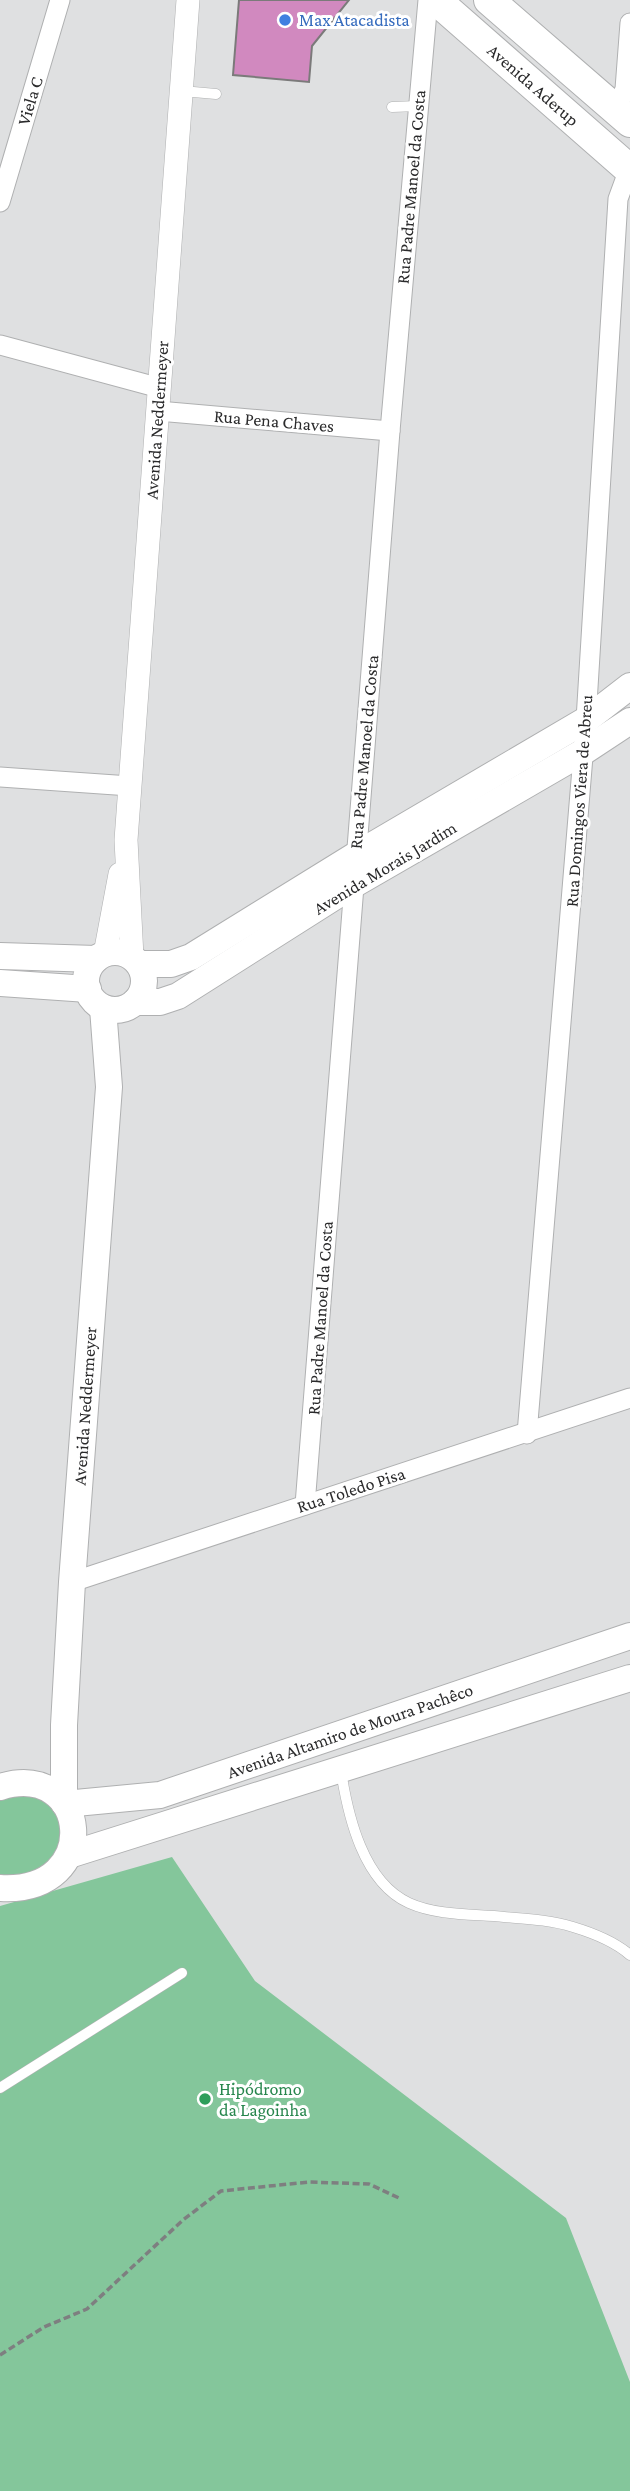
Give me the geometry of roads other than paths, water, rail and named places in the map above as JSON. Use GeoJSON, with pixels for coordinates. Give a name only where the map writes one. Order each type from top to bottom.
{"type":"FeatureCollection","features":[{"type":"Feature","properties":{"kind":"main road","name":"Avenida Aderup"},"geometry":{"type":"LineString","coordinates":[[436,0],[630,169]]}},
{"type":"Feature","properties":{"kind":"main road","name":"Avenida Aderup"},"geometry":{"type":"LineString","coordinates":[[489,0],[623,116]]}},
{"type":"Feature","properties":{"kind":"main road"},"geometry":{"type":"LineString","coordinates":[[566,114],[605,118],[623,116]]}},
{"type":"Feature","properties":{"kind":"main road","name":"Avenida Morais Jardim"},"geometry":{"type":"LineString","coordinates":[[136,961],[171,964],[191,957],[356,855],[586,720],[630,686]]}},
{"type":"Feature","properties":{"kind":"main road","name":"Avenida Morais Jardim"},"geometry":{"type":"LineString","coordinates":[[0,983],[113,1002],[160,1002],[178,996],[353,885],[583,752],[630,721]]}},
{"type":"Feature","properties":{"kind":"main road"},"geometry":{"type":"LineString","coordinates":[[0,956],[100,957],[123,953],[136,961],[145,980],[144,988],[113,1002],[88,973],[100,957]]}},
{"type":"Feature","properties":{"kind":"main road","name":"Avenida Neddermeyer"},"geometry":{"type":"LineString","coordinates":[[69,1855],[74,1838],[73,1820],[65,1804],[64,1726],[113,1002]]}},
{"type":"Feature","properties":{"kind":"main road","name":"Avenida Altamiro de Moura Pachêco"},"geometry":{"type":"LineString","coordinates":[[65,1804],[160,1795],[630,1636]]}},
{"type":"Feature","properties":{"kind":"main road","name":"Avenida Altamiro de Moura Pachêco"},"geometry":{"type":"LineString","coordinates":[[69,1855],[630,1678]]}},
{"type":"Feature","properties":{"kind":"main road","name":"Avenida Neddermeyer"},"geometry":{"type":"LineString","coordinates":[[27,1782],[42,1767],[64,1726]]}},
{"type":"Feature","properties":{"kind":"main road"},"geometry":{"type":"LineString","coordinates":[[0,1787],[27,1782],[54,1793],[65,1804]]}},
{"type":"Feature","properties":{"kind":"main road"},"geometry":{"type":"LineString","coordinates":[[0,1888],[12,1889],[48,1878],[64,1864],[69,1855]]}},
{"type":"Feature","properties":{"kind":"street","name":"Viela C"},"geometry":{"type":"LineString","coordinates":[[0,202],[61,0]]}},
{"type":"Feature","properties":{"kind":"street","name":"Avenida Neddermeyer"},"geometry":{"type":"LineString","coordinates":[[136,961],[127,840],[188,0]]}},
{"type":"Feature","properties":{"kind":"street","name":"Rua Padre Manoel da Costa"},"geometry":{"type":"LineString","coordinates":[[305,1505],[390,431],[428,0]]}},
{"type":"Feature","properties":{"kind":"street"},"geometry":{"type":"LineString","coordinates":[[623,116],[630,23]]}},
{"type":"Feature","properties":{"kind":"street","name":"Rua Domingos Viera de Abreu"},"geometry":{"type":"LineString","coordinates":[[527,1434],[586,720],[618,199],[630,169]]}},
{"type":"Feature","properties":{"kind":"street"},"geometry":{"type":"LineString","coordinates":[[0,345],[160,388]]}},
{"type":"Feature","properties":{"kind":"street","name":"Rua Pena Chaves"},"geometry":{"type":"LineString","coordinates":[[158,411],[390,431]]}},
{"type":"Feature","properties":{"kind":"street"},"geometry":{"type":"LineString","coordinates":[[0,777],[131,786]]}},
{"type":"Feature","properties":{"kind":"street","name":"Avenida Neddermeyer"},"geometry":{"type":"LineString","coordinates":[[100,957],[127,840]]}},
{"type":"Feature","properties":{"kind":"street","name":"Rua Toledo Pisa"},"geometry":{"type":"LineString","coordinates":[[72,1582],[630,1398]]}},
{"type":"Feature","properties":{"kind":"lane"},"geometry":{"type":"LineString","coordinates":[[181,91],[216,94]]}},
{"type":"Feature","properties":{"kind":"lane"},"geometry":{"type":"LineString","coordinates":[[392,107],[418,106]]}},
{"type":"Feature","properties":{"kind":"lane"},"geometry":{"type":"LineString","coordinates":[[341,1770],[347,1808],[369,1864],[386,1888],[410,1903],[438,1911],[555,1922],[596,1934],[630,1955]]}},
{"type":"Feature","properties":{"kind":"lane"},"geometry":{"type":"LineString","coordinates":[[0,2088],[181,1973]]}},
{"type":"Feature","properties":{"kind":"place","name":"Max Atacadista"},"geometry":{"type":"Point","coordinates":[285,20]}},
{"type":"Feature","properties":{"kind":"place","name":"Hipódromo da Lagoinha"},"geometry":{"type":"Point","coordinates":[205,2099]}}]}
